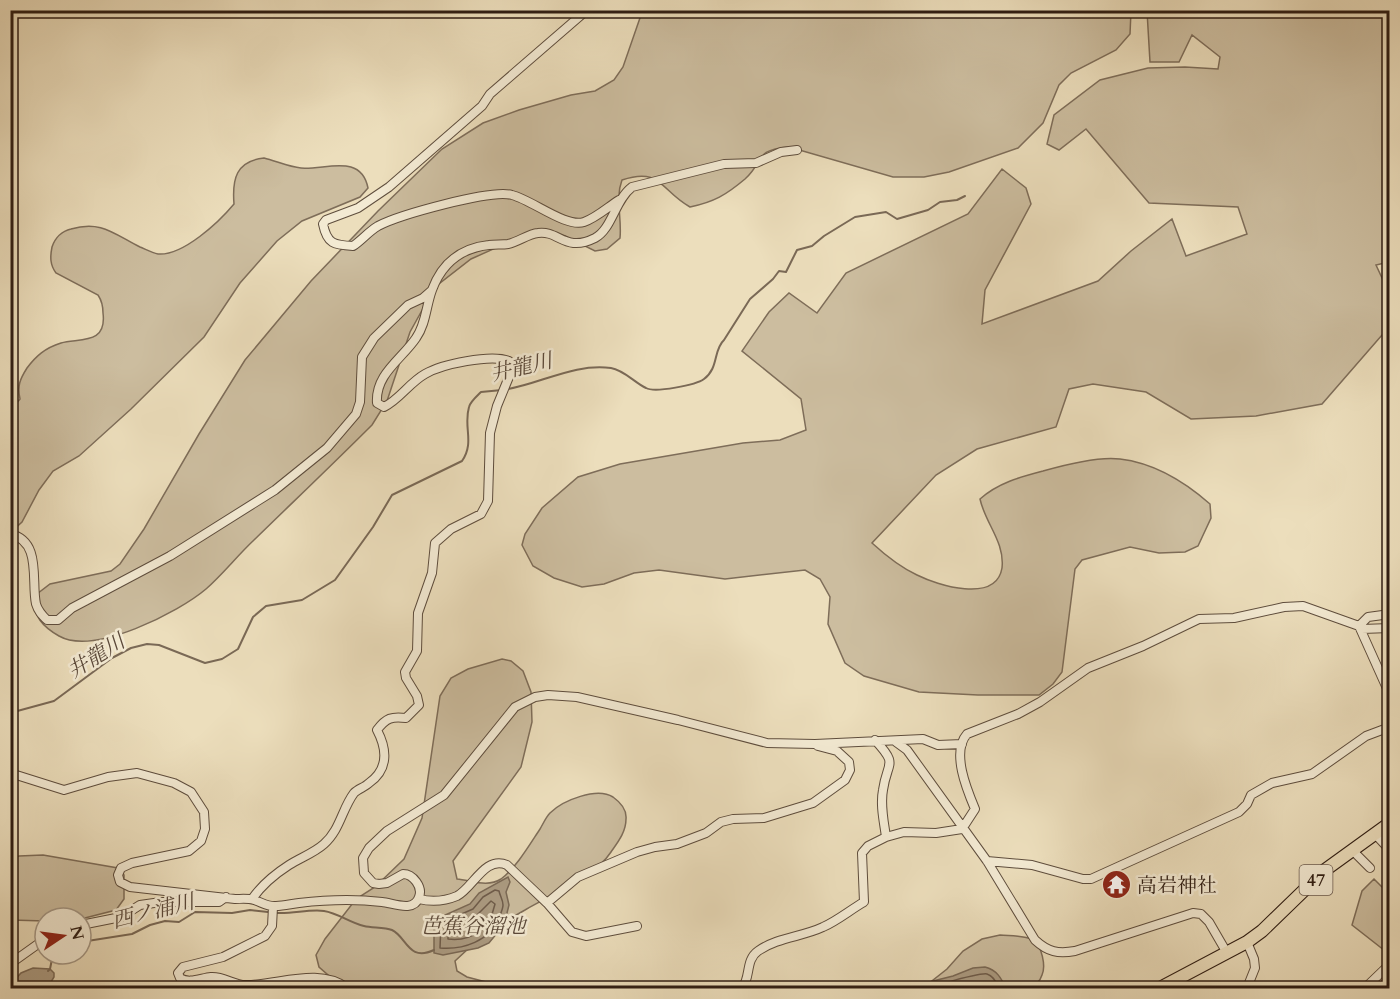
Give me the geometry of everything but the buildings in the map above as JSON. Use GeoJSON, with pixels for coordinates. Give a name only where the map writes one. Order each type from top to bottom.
{"type":"FeatureCollection","features":[{"type":"Feature","properties":{"kind":"main road","name":"47"},"geometry":{"type":"LineString","coordinates":[[1160,988],[1247,942],[1262,931],[1325,870],[1389,823]]}},
{"type":"Feature","properties":{"kind":"street"},"geometry":{"type":"LineString","coordinates":[[587,10],[490,94],[482,106],[389,187],[358,208],[326,220],[322,225],[328,240],[338,245],[353,246],[369,232],[388,222],[491,194],[512,195],[574,224],[585,222],[620,200]]}},
{"type":"Feature","properties":{"kind":"street"},"geometry":{"type":"LineString","coordinates":[[252,899],[260,887],[287,866],[322,846],[334,835],[355,792],[371,782],[378,774],[386,756],[377,730],[385,720],[394,716],[406,718],[418,705],[417,696],[405,672],[417,651],[418,613],[432,573],[435,543],[451,529],[481,514],[488,501],[490,433],[497,406],[512,372],[508,362],[491,358],[451,365],[424,374],[392,403],[384,407],[377,403],[376,394],[389,367],[416,339],[432,290],[451,259],[468,249],[509,244],[537,233],[546,233],[567,243],[598,236],[620,200],[632,187],[724,164],[756,163],[781,152],[798,150]]}},
{"type":"Feature","properties":{"kind":"street"},"geometry":{"type":"LineString","coordinates":[[10,534],[23,540],[31,550],[36,604],[40,613],[47,620],[58,620],[72,608],[170,556],[275,490],[327,448],[356,414],[360,402],[362,357],[374,338],[408,305],[423,298],[432,290]]}},
{"type":"Feature","properties":{"kind":"street"},"geometry":{"type":"LineString","coordinates":[[742,988],[747,983],[749,965],[755,952],[780,939],[823,927],[864,902],[862,853],[868,846],[886,837],[904,832],[936,833],[962,829],[975,809],[963,779],[962,744],[967,734],[1018,714],[1040,702],[1088,668],[1143,646],[1199,619],[1234,618],[1284,607],[1303,606],[1360,628],[1389,628]]}},
{"type":"Feature","properties":{"kind":"street"},"geometry":{"type":"LineString","coordinates":[[1360,628],[1368,617],[1389,614]]}},
{"type":"Feature","properties":{"kind":"street"},"geometry":{"type":"LineString","coordinates":[[1360,628],[1389,695]]}},
{"type":"Feature","properties":{"kind":"street"},"geometry":{"type":"LineString","coordinates":[[10,772],[64,790],[115,775],[137,773],[174,783],[190,792],[204,812],[206,829],[201,841],[189,850],[132,863],[121,868],[118,875],[120,882],[130,887],[252,899],[273,907],[346,901],[382,902],[403,906],[415,903],[419,898],[419,888],[416,882],[408,874],[398,875],[387,883],[373,883],[364,873],[363,858],[369,848],[387,831],[444,795],[515,707],[535,697],[548,695],[576,697],[767,743],[816,744],[875,740],[895,742],[923,739],[938,746],[962,744]]}},
{"type":"Feature","properties":{"kind":"street"},"geometry":{"type":"LineString","coordinates":[[987,861],[1032,865],[1083,879],[1091,879],[1239,812],[1247,804],[1251,795],[1272,783],[1312,774],[1366,736],[1389,726]]}},
{"type":"Feature","properties":{"kind":"street"},"geometry":{"type":"LineString","coordinates":[[875,740],[888,754],[890,761],[883,789],[886,837]]}},
{"type":"Feature","properties":{"kind":"street"},"geometry":{"type":"LineString","coordinates":[[895,742],[907,750],[987,861],[1035,940],[1052,952],[1075,951],[1193,913],[1201,914],[1209,922],[1227,953]]}},
{"type":"Feature","properties":{"kind":"street"},"geometry":{"type":"LineString","coordinates":[[547,903],[578,877],[637,852],[677,844],[706,833],[721,822],[733,819],[764,818],[813,802],[845,780],[850,770],[847,759],[837,751],[823,749],[816,744]]}},
{"type":"Feature","properties":{"kind":"street"},"geometry":{"type":"LineString","coordinates":[[1375,834],[1389,849]]}},
{"type":"Feature","properties":{"kind":"street"},"geometry":{"type":"LineString","coordinates":[[1352,850],[1370,868]]}},
{"type":"Feature","properties":{"kind":"street"},"geometry":{"type":"LineString","coordinates":[[419,898],[431,902],[458,896],[481,872],[502,863],[507,865],[547,903],[572,932],[578,935],[586,936],[637,926]]}},
{"type":"Feature","properties":{"kind":"street"},"geometry":{"type":"LineString","coordinates":[[93,923],[121,917],[140,905],[161,902],[219,902],[226,897]]}},
{"type":"Feature","properties":{"kind":"street"},"geometry":{"type":"LineString","coordinates":[[273,907],[272,926],[265,936],[223,957],[183,967],[178,973],[180,978],[188,981],[220,978],[247,986],[311,978],[327,980],[347,988]]}},
{"type":"Feature","properties":{"kind":"street"},"geometry":{"type":"LineString","coordinates":[[1247,942],[1255,968],[1247,988]]}},
{"type":"Feature","properties":{"kind":"street"},"geometry":{"type":"LineString","coordinates":[[10,964],[33,948]]}},
{"type":"Feature","properties":{"kind":"street"},"geometry":{"type":"LineString","coordinates":[[1364,988],[1389,964]]}},
{"type":"Feature","properties":{"kind":"shaded area"},"geometry":{"type":"Polygon","coordinates":[[[647,11],[1131,11],[1130,34],[1116,50],[1071,73],[1059,85],[1043,123],[1018,148],[949,172],[924,177],[893,177],[789,147],[778,148],[761,157],[751,173],[726,194],[690,207],[653,178],[635,177],[622,180],[619,194],[620,238],[607,249],[595,251],[565,236],[549,234],[520,237],[471,259],[435,287],[410,332],[387,401],[372,425],[206,589],[177,609],[136,629],[114,636],[74,641],[48,629],[37,615],[33,597],[50,584],[111,571],[120,564],[144,529],[245,360],[311,281],[378,211],[442,149],[483,123],[571,95],[595,91],[614,80],[623,67],[641,15],[647,11]]]}},
{"type":"Feature","properties":{"kind":"shaded area"},"geometry":{"type":"Polygon","coordinates":[[[1147,11],[1389,11],[1389,262],[1376,265],[1389,293],[1389,327],[1322,404],[1256,416],[1191,419],[1146,392],[1093,384],[1069,389],[1056,427],[977,449],[936,475],[872,543],[899,565],[926,579],[951,587],[978,589],[989,586],[997,579],[1002,568],[1001,550],[980,499],[1010,481],[1081,462],[1120,459],[1157,469],[1180,481],[1210,504],[1211,518],[1198,546],[1185,552],[1159,553],[1130,547],[1082,560],[1075,569],[1062,672],[1053,684],[1039,695],[978,695],[919,692],[864,676],[845,663],[828,624],[830,597],[820,579],[805,570],[725,579],[659,570],[634,573],[604,584],[582,587],[554,578],[533,566],[522,545],[525,534],[542,508],[578,477],[620,464],[743,443],[780,440],[806,430],[801,399],[742,351],[769,312],[789,293],[817,313],[846,273],[968,214],[1002,169],[1026,188],[1031,204],[985,290],[982,324],[1098,281],[1131,251],[1172,219],[1186,256],[1247,234],[1238,207],[1149,203],[1086,129],[1059,150],[1047,144],[1054,115],[1100,80],[1148,68],[1218,69],[1220,57],[1192,35],[1179,62],[1150,62],[1147,11]]]}},
{"type":"Feature","properties":{"kind":"shaded area"},"geometry":{"type":"Polygon","coordinates":[[[264,158],[301,168],[350,167],[358,170],[364,177],[368,188],[360,197],[302,221],[277,241],[240,283],[204,337],[131,409],[79,456],[53,471],[39,490],[22,522],[11,532],[11,410],[20,399],[21,379],[37,356],[61,343],[91,338],[101,330],[103,323],[102,306],[98,295],[54,270],[51,258],[55,241],[68,230],[91,226],[115,233],[158,254],[178,250],[200,237],[234,204],[235,179],[242,167],[247,163],[264,158]]]}},
{"type":"Feature","properties":{"kind":"shaded area"},"geometry":{"type":"Polygon","coordinates":[[[502,659],[511,661],[523,671],[531,692],[532,722],[521,767],[453,861],[457,879],[490,883],[501,879],[522,856],[547,816],[556,808],[580,796],[606,794],[618,801],[626,815],[626,824],[621,837],[604,861],[594,870],[497,927],[455,961],[457,971],[467,977],[509,988],[343,988],[319,967],[316,955],[325,939],[356,899],[375,887],[404,859],[422,818],[440,696],[451,678],[468,669],[502,659]]]}},
{"type":"Feature","properties":{"kind":"shaded area"},"geometry":{"type":"Polygon","coordinates":[[[43,855],[118,868],[124,875],[124,899],[116,910],[93,916],[93,906],[33,906],[33,921],[11,920],[10,860],[19,856],[43,855]]]}},
{"type":"Feature","properties":{"kind":"shaded area"},"geometry":{"type":"Polygon","coordinates":[[[1374,879],[1389,894],[1389,954],[1352,925],[1362,891],[1374,879]]]}},
{"type":"Feature","properties":{"kind":"shaded area"},"geometry":{"type":"Polygon","coordinates":[[[1000,935],[1025,937],[1036,943],[1041,951],[1044,967],[1039,981],[1029,988],[923,988],[947,969],[963,951],[982,939],[1000,935]]]}},
{"type":"Feature","properties":{"kind":"water","name":"芭蕉谷溜池"},"geometry":{"type":"Polygon","coordinates":[[[508,877],[510,882],[506,892],[509,905],[506,917],[502,927],[489,943],[478,948],[443,955],[434,953],[434,920],[470,904],[479,893],[508,877]]]}},
{"type":"Feature","properties":{"kind":"water"},"geometry":{"type":"Polygon","coordinates":[[[985,967],[996,972],[1006,988],[905,988],[953,976],[973,968],[985,967]]]}},
{"type":"Feature","properties":{"kind":"water"},"geometry":{"type":"Polygon","coordinates":[[[33,968],[50,969],[54,973],[48,987],[11,988],[11,984],[21,973],[33,968]]]}},
{"type":"Feature","properties":{"kind":"waterway","name":"井龍川"},"geometry":{"type":"LineString","coordinates":[[508,389],[584,368],[598,367],[616,369],[642,386],[651,389],[675,388],[693,384],[709,375],[718,349],[750,299],[779,271],[786,272],[797,250],[812,246],[855,217],[886,212],[897,219],[928,210],[940,202],[957,200],[965,196]]}},
{"type":"Feature","properties":{"kind":"waterway","name":"井龍川"},"geometry":{"type":"LineString","coordinates":[[10,713],[54,701],[112,658],[131,648],[147,644],[159,645],[205,663],[222,659],[238,649],[253,617],[266,606],[302,600],[335,580],[373,527],[392,495],[462,461],[468,447],[467,421],[471,403],[481,392],[502,390]]}},
{"type":"Feature","properties":{"kind":"waterway","name":"西ノ浦川"},"geometry":{"type":"LineString","coordinates":[[93,940],[132,934],[165,921],[179,922],[195,912],[232,913],[250,910],[268,912]]}},
{"type":"Feature","properties":{"kind":"waterway","name":"西ノ浦川"},"geometry":{"type":"LineString","coordinates":[[277,913],[329,912],[359,925],[392,930],[413,951],[425,953],[434,950]]}},
{"type":"Feature","properties":{"kind":"waterway","name":"西ノ浦川"},"geometry":{"type":"LineString","coordinates":[[48,971],[51,966]]}},
{"type":"Feature","properties":{"kind":"place","name":"高岩神社"},"geometry":{"type":"Point","coordinates":[1116,885]}}]}
